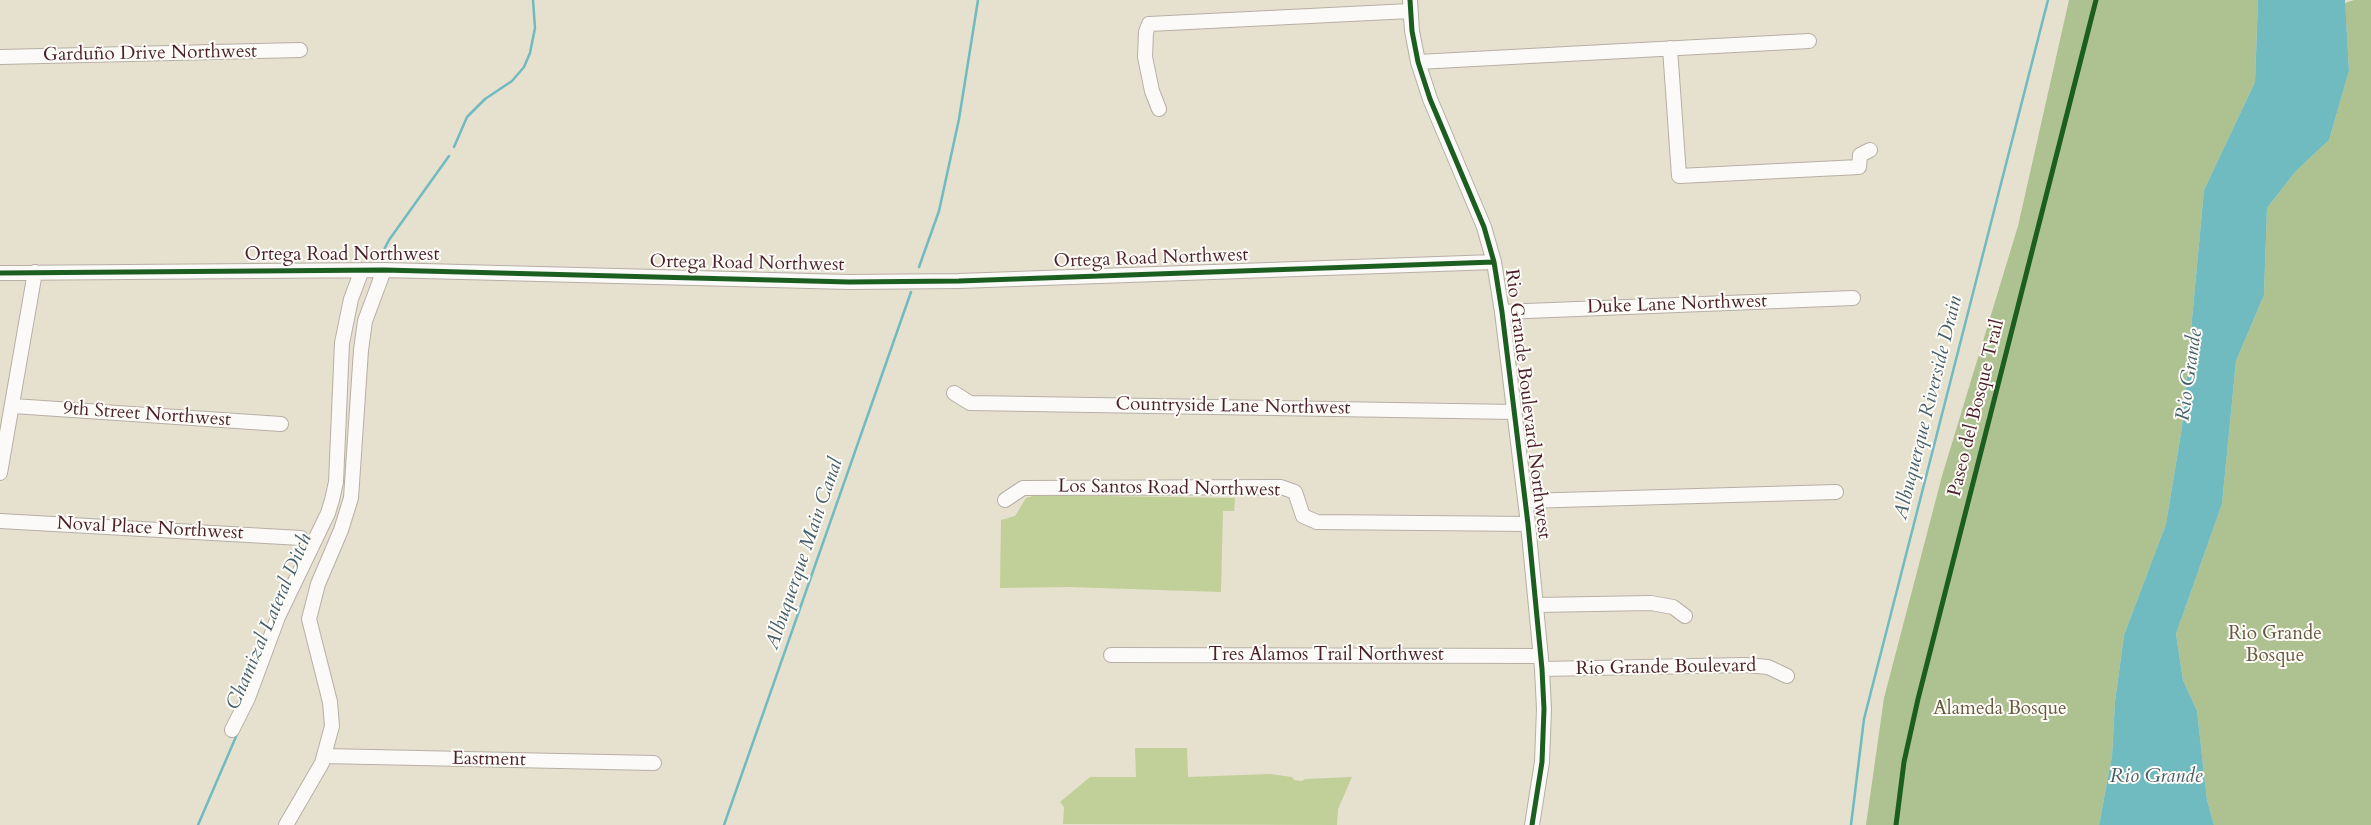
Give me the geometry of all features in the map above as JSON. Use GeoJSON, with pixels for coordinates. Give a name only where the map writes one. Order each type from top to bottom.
{"type":"FeatureCollection","features":[{"type":"Feature","properties":{"kind":"street","name":"Rio Grande Boulevard Northwest"},"geometry":{"type":"LineString","coordinates":[[1410,6],[1412,32],[1418,62],[1430,99],[1484,227],[1494,262],[1502,312],[1528,524],[1542,663],[1544,709],[1542,762],[1532,825]]}},
{"type":"Feature","properties":{"kind":"street"},"geometry":{"type":"LineString","coordinates":[[1159,109],[1152,91],[1145,57],[1146,32],[1150,24],[1410,6]]}},
{"type":"Feature","properties":{"kind":"street"},"geometry":{"type":"LineString","coordinates":[[1418,62],[1809,41]]}},
{"type":"Feature","properties":{"kind":"street"},"geometry":{"type":"LineString","coordinates":[[1670,48],[1679,176],[1858,167],[1860,154],[1870,150]]}},
{"type":"Feature","properties":{"kind":"street","name":"Garduño Drive Northwest"},"geometry":{"type":"LineString","coordinates":[[0,57],[300,50]]}},
{"type":"Feature","properties":{"kind":"street","name":"Ortega Road Northwest"},"geometry":{"type":"LineString","coordinates":[[0,273],[384,270],[849,282],[960,281],[1494,262]]}},
{"type":"Feature","properties":{"kind":"street"},"geometry":{"type":"LineString","coordinates":[[232,730],[248,698],[275,625],[328,513],[332,500],[336,482],[342,343],[351,299],[362,270]]}},
{"type":"Feature","properties":{"kind":"street"},"geometry":{"type":"LineString","coordinates":[[286,825],[322,763],[332,726],[330,702],[309,619],[318,584],[341,530],[351,498],[361,350],[365,321],[384,270]]}},
{"type":"Feature","properties":{"kind":"street"},"geometry":{"type":"LineString","coordinates":[[0,473],[35,272]]}},
{"type":"Feature","properties":{"kind":"street","name":"Duke Lane Northwest"},"geometry":{"type":"LineString","coordinates":[[1502,312],[1853,298]]}},
{"type":"Feature","properties":{"kind":"street","name":"Countryside Lane Northwest"},"geometry":{"type":"LineString","coordinates":[[954,393],[970,403],[1515,412]]}},
{"type":"Feature","properties":{"kind":"street","name":"9th Street Northwest"},"geometry":{"type":"LineString","coordinates":[[13,406],[281,424]]}},
{"type":"Feature","properties":{"kind":"street","name":"Los Santos Road Northwest"},"geometry":{"type":"LineString","coordinates":[[1005,500],[1023,488],[1281,486],[1295,492],[1303,516],[1317,522],[1528,524]]}},
{"type":"Feature","properties":{"kind":"street"},"geometry":{"type":"LineString","coordinates":[[1525,502],[1836,492]]}},
{"type":"Feature","properties":{"kind":"street","name":"Noval Place Northwest"},"geometry":{"type":"LineString","coordinates":[[0,520],[301,538]]}},
{"type":"Feature","properties":{"kind":"street"},"geometry":{"type":"LineString","coordinates":[[1537,605],[1652,603],[1674,607],[1685,616]]}},
{"type":"Feature","properties":{"kind":"street","name":"Tres Alamos Trail Northwest"},"geometry":{"type":"LineString","coordinates":[[1111,655],[1542,663]]}},
{"type":"Feature","properties":{"kind":"street","name":"Rio Grande Boulevard"},"geometry":{"type":"LineString","coordinates":[[1542,663],[1745,665],[1768,667],[1787,676]]}},
{"type":"Feature","properties":{"kind":"street","name":"Eastment"},"geometry":{"type":"LineString","coordinates":[[324,756],[654,763]]}},
{"type":"Feature","properties":{"kind":"green space","name":"Alameda Bosque"},"geometry":{"type":"Polygon","coordinates":[[[2069,0],[2258,0],[2255,82],[2204,190],[2182,427],[2166,524],[2124,635],[2115,702],[2112,756],[2099,825],[1866,825],[1884,698],[1942,476],[2018,226],[2069,0]]]}},
{"type":"Feature","properties":{"kind":"green space","name":"Rio Grande Bosque"},"geometry":{"type":"Polygon","coordinates":[[[2354,0],[2371,0],[2371,825],[2214,825],[2207,800],[2197,711],[2183,680],[2176,634],[2222,504],[2236,361],[2264,295],[2267,208],[2296,171],[2329,140],[2349,71],[2345,3],[2354,0]]]}},
{"type":"Feature","properties":{"kind":"green space"},"geometry":{"type":"Polygon","coordinates":[[[1036,495],[1235,498],[1234,511],[1223,511],[1221,592],[1069,587],[1000,588],[1001,520],[1015,516],[1026,498],[1036,495]]]}},
{"type":"Feature","properties":{"kind":"green space"},"geometry":{"type":"Polygon","coordinates":[[[1135,748],[1187,748],[1188,777],[1270,774],[1292,777],[1294,780],[1302,781],[1305,779],[1352,777],[1338,809],[1337,825],[1063,824],[1064,807],[1060,802],[1090,777],[1136,777],[1135,748]]]}},
{"type":"Feature","properties":{"kind":"water","name":"Rio Grande"},"geometry":{"type":"Polygon","coordinates":[[[2258,0],[2345,0],[2349,71],[2329,140],[2296,171],[2267,208],[2264,295],[2236,361],[2222,504],[2176,634],[2183,680],[2197,711],[2207,800],[2214,825],[2099,825],[2112,756],[2115,702],[2124,635],[2166,524],[2182,427],[2204,190],[2255,82],[2258,0]]]}},
{"type":"Feature","properties":{"kind":"waterway","name":"Chamizal Lateral Ditch"},"geometry":{"type":"LineString","coordinates":[[454,147],[467,117],[485,99],[512,81],[524,67],[530,53],[535,28],[533,0]]}},
{"type":"Feature","properties":{"kind":"waterway","name":"Albuquerque Main Canal"},"geometry":{"type":"LineString","coordinates":[[919,267],[939,211],[959,119],[978,0]]}},
{"type":"Feature","properties":{"kind":"waterway","name":"Albuquerque Riverside Drain"},"geometry":{"type":"LineString","coordinates":[[1851,825],[1864,719],[2048,0]]}},
{"type":"Feature","properties":{"kind":"waterway","name":"Chamizal Lateral Ditch"},"geometry":{"type":"LineString","coordinates":[[379,259],[389,240],[449,156]]}},
{"type":"Feature","properties":{"kind":"waterway","name":"Albuquerque Main Canal"},"geometry":{"type":"LineString","coordinates":[[724,825],[911,292]]}},
{"type":"Feature","properties":{"kind":"waterway","name":"Chamizal Lateral Ditch"},"geometry":{"type":"LineString","coordinates":[[198,825],[238,732]]}},
{"type":"Feature","properties":{"kind":"cycle path"},"geometry":{"type":"LineString","coordinates":[[1410,0],[1412,31],[1418,62],[1430,99],[1484,227],[1494,262],[1502,312],[1528,524],[1542,669],[1544,709],[1542,762],[1532,825]]}},
{"type":"Feature","properties":{"kind":"cycle path","name":"Paseo del Bosque Trail"},"geometry":{"type":"LineString","coordinates":[[1896,825],[1904,762],[1918,699],[2096,0]]}},
{"type":"Feature","properties":{"kind":"cycle path"},"geometry":{"type":"LineString","coordinates":[[0,273],[384,270],[849,282],[959,281],[1494,262]]}}]}
